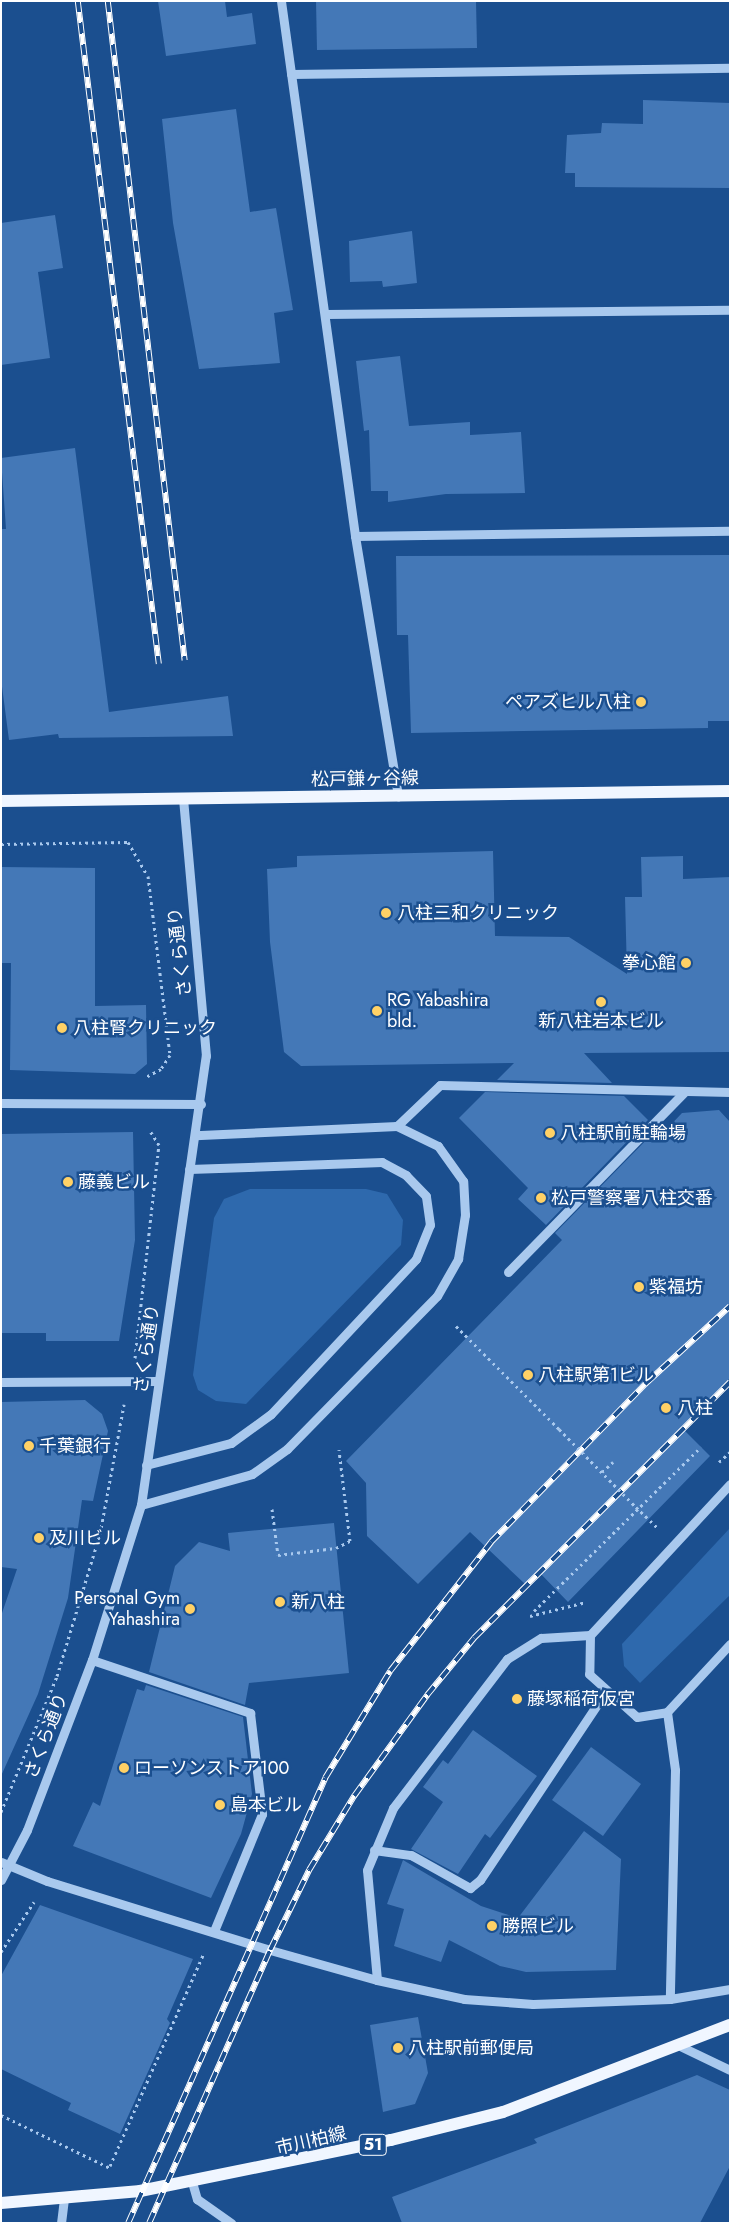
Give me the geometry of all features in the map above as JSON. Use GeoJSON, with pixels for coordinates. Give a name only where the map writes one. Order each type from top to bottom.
{"type":"FeatureCollection","features":[{"type":"Feature","properties":{"kind":"main road","name":"松戸鎌ヶ谷線"},"geometry":{"type":"LineString","coordinates":[[1,800],[183,800],[730,791]]}},
{"type":"Feature","properties":{"kind":"main road","name":"市川柏線"},"geometry":{"type":"LineString","coordinates":[[1,2203],[110,2194],[192,2182],[285,2165],[503,2112],[682,2047],[730,2025]]}},
{"type":"Feature","properties":{"kind":"street"},"geometry":{"type":"LineString","coordinates":[[280,1],[326,314],[355,536],[398,796]]}},
{"type":"Feature","properties":{"kind":"street"},"geometry":{"type":"LineString","coordinates":[[291,74],[730,68]]}},
{"type":"Feature","properties":{"kind":"street"},"geometry":{"type":"LineString","coordinates":[[326,314],[730,310]]}},
{"type":"Feature","properties":{"kind":"street"},"geometry":{"type":"LineString","coordinates":[[355,536],[730,531]]}},
{"type":"Feature","properties":{"kind":"street","name":"さくら通り"},"geometry":{"type":"LineString","coordinates":[[1,1880],[5,1863],[92,1660],[141,1504],[189,1169],[201,1104],[206,1056],[183,800]]}},
{"type":"Feature","properties":{"kind":"street"},"geometry":{"type":"LineString","coordinates":[[397,1126],[440,1085],[730,1092]]}},
{"type":"Feature","properties":{"kind":"street"},"geometry":{"type":"LineString","coordinates":[[508,1272],[685,1091]]}},
{"type":"Feature","properties":{"kind":"street"},"geometry":{"type":"LineString","coordinates":[[1,1103],[201,1104]]}},
{"type":"Feature","properties":{"kind":"street"},"geometry":{"type":"LineString","coordinates":[[141,1504],[252,1474],[287,1449],[436,1296],[458,1258],[465,1215],[462,1181],[438,1146],[397,1126],[195,1135]]}},
{"type":"Feature","properties":{"kind":"street"},"geometry":{"type":"LineString","coordinates":[[146,1465],[231,1444],[271,1414],[416,1259],[430,1225],[426,1196],[406,1175],[382,1162],[189,1169]]}},
{"type":"Feature","properties":{"kind":"street"},"geometry":{"type":"LineString","coordinates":[[1,1382],[158,1381]]}},
{"type":"Feature","properties":{"kind":"street"},"geometry":{"type":"LineString","coordinates":[[730,1484],[590,1635],[589,1674],[637,1717],[667,1712],[730,1644]]}},
{"type":"Feature","properties":{"kind":"street"},"geometry":{"type":"LineString","coordinates":[[377,1980],[367,1901],[367,1870],[393,1808],[507,1659],[541,1638],[590,1635]]}},
{"type":"Feature","properties":{"kind":"street"},"geometry":{"type":"LineString","coordinates":[[92,1660],[250,1713],[262,1814],[214,1932]]}},
{"type":"Feature","properties":{"kind":"street"},"geometry":{"type":"LineString","coordinates":[[374,1850],[411,1855],[470,1888],[475,1884],[590,1722],[606,1691]]}},
{"type":"Feature","properties":{"kind":"street"},"geometry":{"type":"LineString","coordinates":[[667,1712],[675,1770],[670,1999]]}},
{"type":"Feature","properties":{"kind":"street"},"geometry":{"type":"LineString","coordinates":[[5,1863],[214,1932],[377,1980],[464,1998],[533,2004],[670,1999],[730,1989]]}},
{"type":"Feature","properties":{"kind":"street"},"geometry":{"type":"LineString","coordinates":[[682,2047],[730,2070]]}},
{"type":"Feature","properties":{"kind":"street"},"geometry":{"type":"LineString","coordinates":[[192,2182],[197,2199],[231,2223]]}},
{"type":"Feature","properties":{"kind":"street"},"geometry":{"type":"LineString","coordinates":[[61,2223],[64,2199]]}},
{"type":"Feature","properties":{"kind":"path"},"geometry":{"type":"LineString","coordinates":[[1,844],[128,842],[148,876],[170,1055],[147,1078]]}},
{"type":"Feature","properties":{"kind":"path"},"geometry":{"type":"LineString","coordinates":[[132,1364],[159,1145],[154,1132]]}},
{"type":"Feature","properties":{"kind":"path"},"geometry":{"type":"LineString","coordinates":[[456,1326],[658,1528]]}},
{"type":"Feature","properties":{"kind":"path"},"geometry":{"type":"LineString","coordinates":[[1,1812],[57,1676],[100,1534],[124,1403]]}},
{"type":"Feature","properties":{"kind":"path"},"geometry":{"type":"LineString","coordinates":[[522,1624],[636,1507],[701,1447]]}},
{"type":"Feature","properties":{"kind":"path"},"geometry":{"type":"LineString","coordinates":[[272,1509],[278,1555],[336,1548],[350,1540],[340,1450]]}},
{"type":"Feature","properties":{"kind":"path"},"geometry":{"type":"LineString","coordinates":[[715,1466],[730,1452]]}},
{"type":"Feature","properties":{"kind":"path"},"geometry":{"type":"LineString","coordinates":[[602,1472],[612,1462]]}},
{"type":"Feature","properties":{"kind":"path"},"geometry":{"type":"LineString","coordinates":[[652,1534],[664,1521]]}},
{"type":"Feature","properties":{"kind":"path"},"geometry":{"type":"LineString","coordinates":[[533,1612],[589,1602],[595,1595]]}},
{"type":"Feature","properties":{"kind":"path"},"geometry":{"type":"LineString","coordinates":[[1,1952],[34,1902]]}},
{"type":"Feature","properties":{"kind":"path"},"geometry":{"type":"LineString","coordinates":[[110,2194],[110,2166],[214,1932]]}},
{"type":"Feature","properties":{"kind":"path"},"geometry":{"type":"LineString","coordinates":[[1,2115],[110,2166]]}},
{"type":"Feature","properties":{"kind":"shaded area"},"geometry":{"type":"Polygon","coordinates":[[[250,1189],[366,1189],[387,1194],[403,1220],[401,1245],[246,1404],[216,1401],[198,1390],[193,1375],[214,1218],[224,1199],[250,1189]]]}},
{"type":"Feature","properties":{"kind":"shaded area"},"geometry":{"type":"Polygon","coordinates":[[[730,1528],[730,1595],[640,1683],[624,1666],[622,1644],[730,1528]]]}},
{"type":"Feature","properties":{"kind":"building"},"geometry":{"type":"Polygon","coordinates":[[[158,1],[225,1],[227,17],[252,13],[256,44],[166,56],[158,1]]]}},
{"type":"Feature","properties":{"kind":"building"},"geometry":{"type":"Polygon","coordinates":[[[316,1],[476,1],[477,48],[317,50],[316,1]]]}},
{"type":"Feature","properties":{"kind":"building"},"geometry":{"type":"Polygon","coordinates":[[[643,100],[730,103],[730,188],[575,187],[575,173],[565,173],[567,135],[601,133],[602,123],[643,124],[643,100]]]}},
{"type":"Feature","properties":{"kind":"building"},"geometry":{"type":"Polygon","coordinates":[[[236,109],[250,212],[276,208],[293,310],[274,313],[280,363],[199,369],[173,223],[162,119],[236,109]]]}},
{"type":"Feature","properties":{"kind":"building"},"geometry":{"type":"Polygon","coordinates":[[[55,215],[63,268],[38,272],[50,358],[1,365],[1,223],[55,215]]]}},
{"type":"Feature","properties":{"kind":"building"},"geometry":{"type":"Polygon","coordinates":[[[412,231],[417,283],[383,287],[382,281],[350,282],[349,241],[412,231]]]}},
{"type":"Feature","properties":{"kind":"building"},"geometry":{"type":"Polygon","coordinates":[[[400,356],[409,426],[470,422],[470,435],[521,432],[525,493],[446,494],[388,502],[388,491],[371,491],[369,430],[364,431],[356,361],[400,356]]]}},
{"type":"Feature","properties":{"kind":"building"},"geometry":{"type":"Polygon","coordinates":[[[75,448],[109,712],[228,696],[233,736],[59,738],[58,734],[9,740],[1,679],[1,529],[6,529],[1,458],[75,448]]]}},
{"type":"Feature","properties":{"kind":"building"},"geometry":{"type":"Polygon","coordinates":[[[730,555],[730,721],[708,721],[708,728],[411,733],[408,635],[397,635],[396,556],[730,555]]]}},
{"type":"Feature","properties":{"kind":"building"},"geometry":{"type":"Polygon","coordinates":[[[493,851],[495,936],[569,937],[627,974],[625,897],[642,897],[641,857],[683,856],[683,879],[730,877],[730,1052],[584,1053],[612,1083],[497,1080],[514,1063],[301,1066],[284,1052],[270,942],[267,869],[297,867],[297,856],[493,851]]]}},
{"type":"Feature","properties":{"kind":"building"},"geometry":{"type":"Polygon","coordinates":[[[1,867],[95,868],[95,1006],[146,1005],[147,1064],[135,1074],[10,1070],[11,963],[1,963],[1,867]]]}},
{"type":"Feature","properties":{"kind":"building","name":"八柱駅前駐輪場"},"geometry":{"type":"Polygon","coordinates":[[[485,1092],[624,1096],[648,1120],[546,1225],[518,1199],[528,1188],[459,1118],[485,1092]]]}},
{"type":"Feature","properties":{"kind":"building","name":"八柱駅第1ビル"},"geometry":{"type":"Polygon","coordinates":[[[719,1110],[730,1122],[730,1378],[681,1427],[710,1456],[568,1602],[538,1571],[525,1584],[470,1532],[418,1584],[367,1536],[366,1483],[346,1461],[562,1240],[555,1233],[658,1128],[663,1133],[682,1113],[719,1110]]]}},
{"type":"Feature","properties":{"kind":"building"},"geometry":{"type":"Polygon","coordinates":[[[133,1132],[135,1240],[119,1341],[46,1341],[46,1333],[1,1333],[1,1134],[133,1132]]]}},
{"type":"Feature","properties":{"kind":"building"},"geometry":{"type":"Polygon","coordinates":[[[85,1400],[102,1414],[108,1431],[93,1501],[82,1500],[68,1598],[38,1694],[1,1776],[1,1616],[17,1569],[1,1567],[1,1402],[85,1400]]]}},
{"type":"Feature","properties":{"kind":"building"},"geometry":{"type":"Polygon","coordinates":[[[334,1523],[349,1673],[249,1683],[245,1705],[149,1672],[175,1566],[199,1542],[230,1551],[228,1533],[334,1523]]]}},
{"type":"Feature","properties":{"kind":"building"},"geometry":{"type":"Polygon","coordinates":[[[146,1685],[243,1717],[252,1794],[241,1834],[211,1898],[73,1846],[93,1802],[100,1806],[137,1689],[144,1691],[146,1685]]]}},
{"type":"Feature","properties":{"kind":"building"},"geometry":{"type":"Polygon","coordinates":[[[473,1730],[537,1776],[490,1838],[485,1834],[458,1874],[411,1849],[443,1802],[423,1787],[443,1760],[448,1764],[473,1730]]]}},
{"type":"Feature","properties":{"kind":"building"},"geometry":{"type":"Polygon","coordinates":[[[591,1747],[641,1784],[603,1836],[552,1800],[591,1747]]]}},
{"type":"Feature","properties":{"kind":"building"},"geometry":{"type":"Polygon","coordinates":[[[584,1831],[621,1859],[616,1970],[526,1972],[500,1966],[449,1940],[441,1962],[394,1946],[404,1909],[387,1904],[403,1860],[481,1906],[518,1918],[584,1831]]]}},
{"type":"Feature","properties":{"kind":"building"},"geometry":{"type":"Polygon","coordinates":[[[40,1905],[193,1959],[167,2019],[170,2023],[120,2134],[68,2110],[71,2103],[1,2069],[1,1976],[40,1905]]]}},
{"type":"Feature","properties":{"kind":"building"},"geometry":{"type":"Polygon","coordinates":[[[418,2017],[428,2073],[415,2104],[383,2112],[370,2025],[418,2017]]]}},
{"type":"Feature","properties":{"kind":"building"},"geometry":{"type":"Polygon","coordinates":[[[697,2075],[730,2090],[730,2166],[700,2223],[402,2223],[392,2197],[537,2143],[534,2139],[697,2075]]]}},
{"type":"Feature","properties":{"kind":"railway"},"geometry":{"type":"LineString","coordinates":[[78,1],[159,664]]}},
{"type":"Feature","properties":{"kind":"railway"},"geometry":{"type":"LineString","coordinates":[[108,1],[185,661]]}},
{"type":"Feature","properties":{"kind":"railway"},"geometry":{"type":"LineString","coordinates":[[128,2223],[325,1778],[390,1671],[491,1542],[645,1384],[730,1306]]}},
{"type":"Feature","properties":{"kind":"railway"},"geometry":{"type":"LineString","coordinates":[[149,2223],[270,1950],[309,1870],[354,1796],[427,1695],[474,1638],[730,1382]]}},
{"type":"Feature","properties":{"kind":"place","name":"ペアズヒル八柱"},"geometry":{"type":"Point","coordinates":[641,702]}},
{"type":"Feature","properties":{"kind":"place","name":"八柱三和クリニック"},"geometry":{"type":"Point","coordinates":[386,913]}},
{"type":"Feature","properties":{"kind":"place","name":"拳心館"},"geometry":{"type":"Point","coordinates":[686,963]}},
{"type":"Feature","properties":{"kind":"place","name":"新八柱岩本ビル"},"geometry":{"type":"Point","coordinates":[601,1002]}},
{"type":"Feature","properties":{"kind":"place","name":"RG Yabashira bld."},"geometry":{"type":"Point","coordinates":[377,1011]}},
{"type":"Feature","properties":{"kind":"place","name":"八柱腎クリニック"},"geometry":{"type":"Point","coordinates":[62,1028]}},
{"type":"Feature","properties":{"kind":"place","name":"八柱駅前駐輪場"},"geometry":{"type":"Point","coordinates":[550,1133]}},
{"type":"Feature","properties":{"kind":"place","name":"藤義ビル"},"geometry":{"type":"Point","coordinates":[68,1182]}},
{"type":"Feature","properties":{"kind":"place","name":"松戸警察署八柱交番"},"geometry":{"type":"Point","coordinates":[541,1198]}},
{"type":"Feature","properties":{"kind":"place","name":"紫福坊"},"geometry":{"type":"Point","coordinates":[639,1287]}},
{"type":"Feature","properties":{"kind":"place","name":"八柱駅第1ビル"},"geometry":{"type":"Point","coordinates":[528,1375]}},
{"type":"Feature","properties":{"kind":"place","name":"八柱"},"geometry":{"type":"Point","coordinates":[666,1408]}},
{"type":"Feature","properties":{"kind":"place","name":"千葉銀行"},"geometry":{"type":"Point","coordinates":[29,1446]}},
{"type":"Feature","properties":{"kind":"place","name":"及川ビル"},"geometry":{"type":"Point","coordinates":[39,1538]}},
{"type":"Feature","properties":{"kind":"place","name":"新八柱"},"geometry":{"type":"Point","coordinates":[280,1602]}},
{"type":"Feature","properties":{"kind":"place","name":"Personal Gym Yahashira"},"geometry":{"type":"Point","coordinates":[190,1609]}},
{"type":"Feature","properties":{"kind":"place","name":"藤塚稲荷仮宮"},"geometry":{"type":"Point","coordinates":[517,1699]}},
{"type":"Feature","properties":{"kind":"place","name":"ローソンストア100"},"geometry":{"type":"Point","coordinates":[124,1768]}},
{"type":"Feature","properties":{"kind":"place","name":"島本ビル"},"geometry":{"type":"Point","coordinates":[220,1805]}},
{"type":"Feature","properties":{"kind":"place","name":"勝照ビル"},"geometry":{"type":"Point","coordinates":[492,1926]}},
{"type":"Feature","properties":{"kind":"place","name":"八柱駅前郵便局"},"geometry":{"type":"Point","coordinates":[398,2048]}}]}
